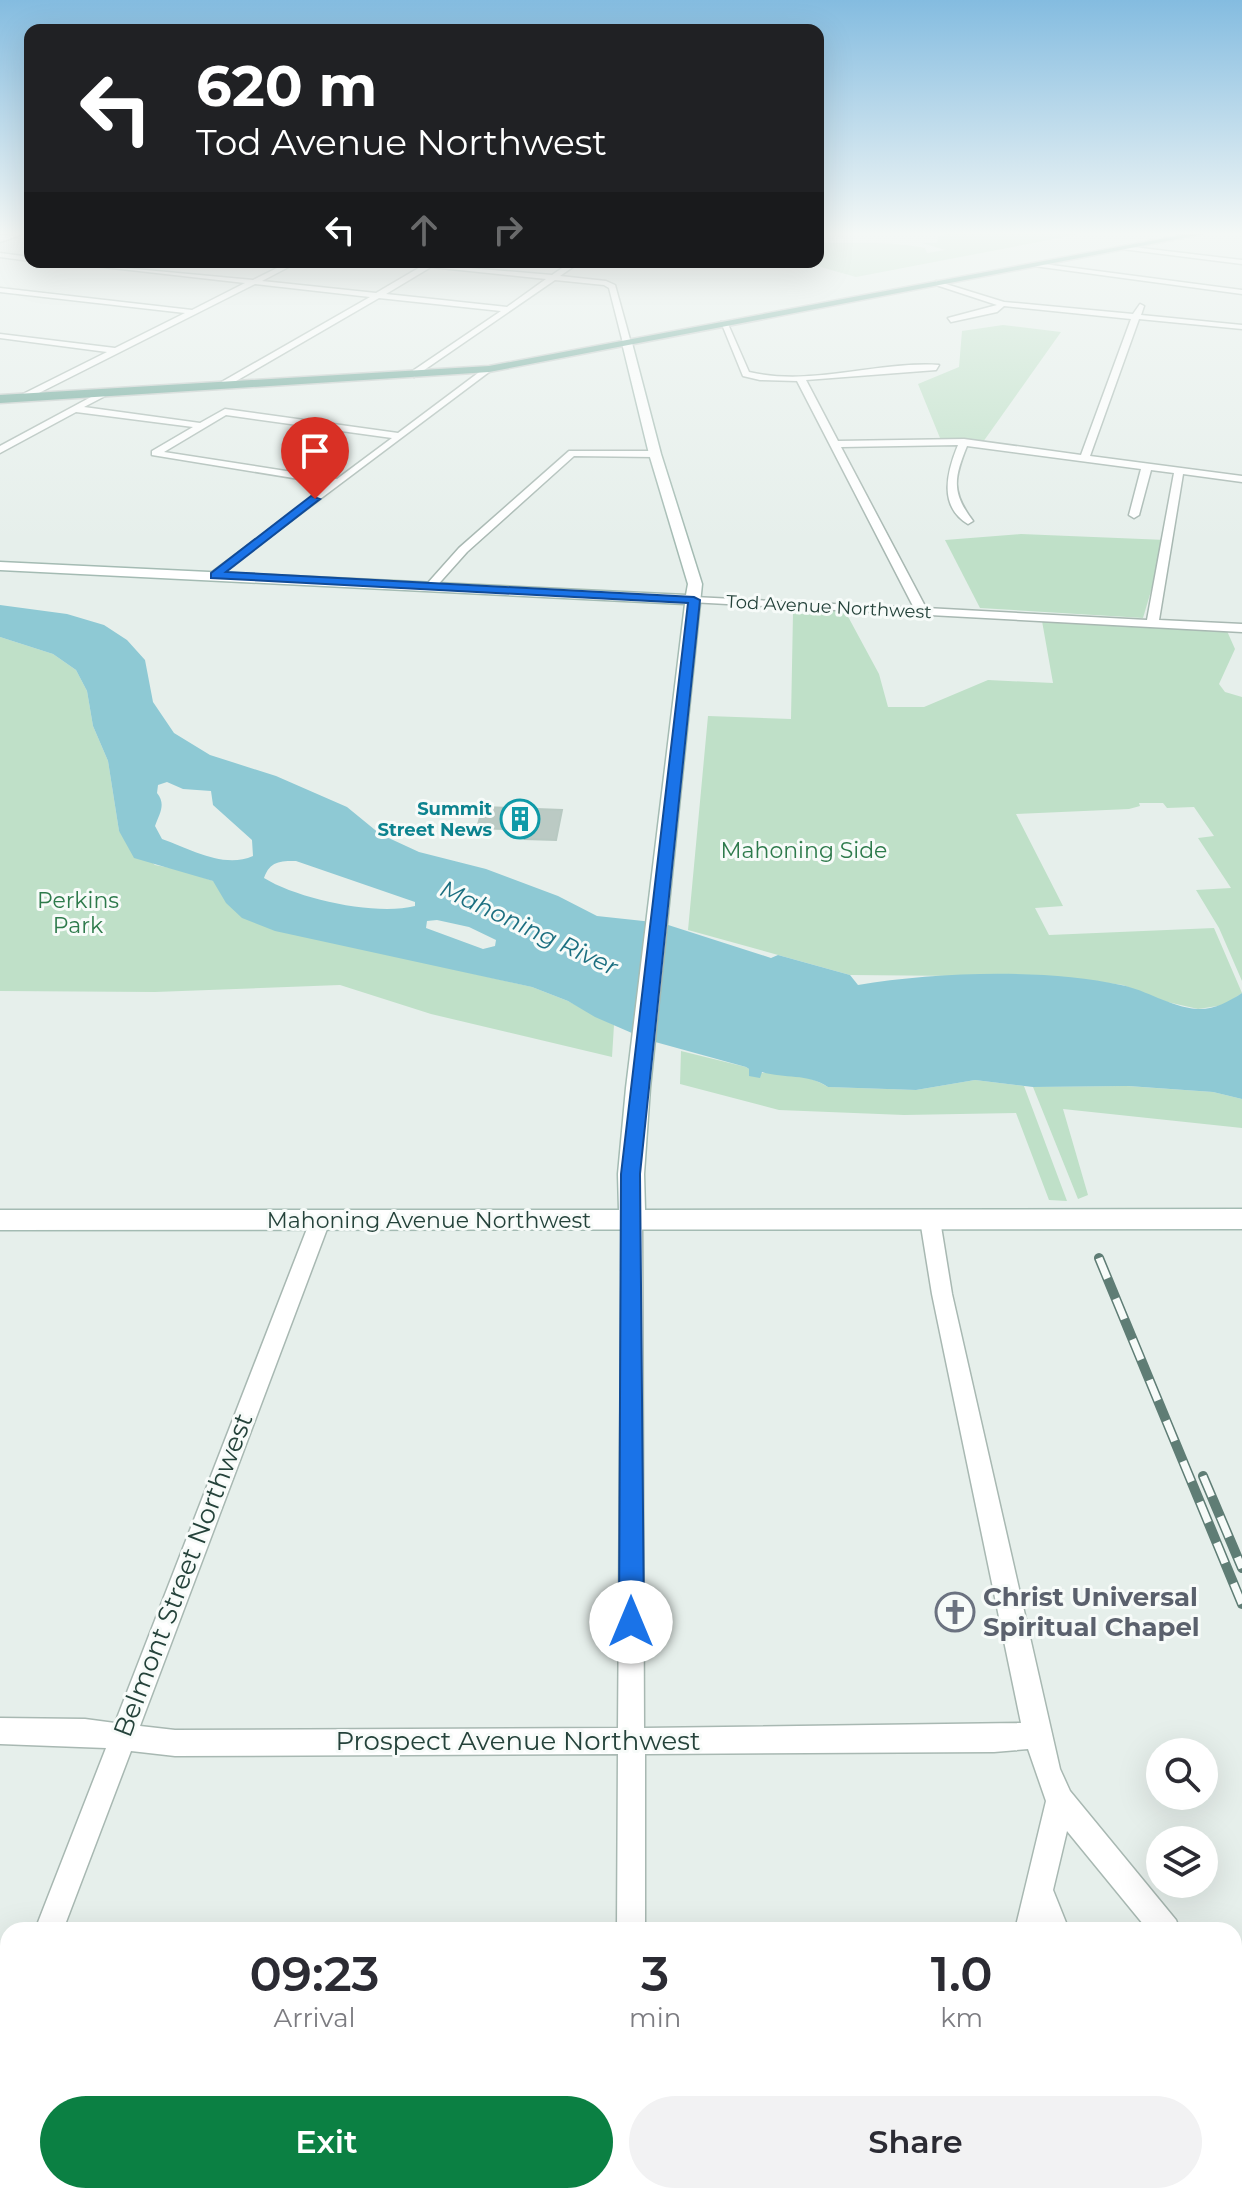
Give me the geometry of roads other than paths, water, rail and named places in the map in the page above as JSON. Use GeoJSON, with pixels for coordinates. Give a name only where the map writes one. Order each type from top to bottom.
{"type":"FeatureCollection","features":[{"type":"Feature","properties":{"kind":"main road"},"geometry":{"type":"LineString","coordinates":[[0,399],[489,369],[659,337]]}},
{"type":"Feature","properties":{"kind":"main road"},"geometry":{"type":"LineString","coordinates":[[627,343],[655,454],[693,575],[694,600],[638,1088],[631,1174],[632,1221]]}},
{"type":"Feature","properties":{"kind":"main road","name":"Tod Avenue Northwest"},"geometry":{"type":"LineString","coordinates":[[0,566],[694,600]]}},
{"type":"Feature","properties":{"kind":"main road","name":"Mahoning Avenue Northwest"},"geometry":{"type":"LineString","coordinates":[[0,1220],[1242,1219]]}},
{"type":"Feature","properties":{"kind":"street"},"geometry":{"type":"LineString","coordinates":[[7,337],[115,351]]}},
{"type":"Feature","properties":{"kind":"street"},"geometry":{"type":"LineString","coordinates":[[22,398],[143,337]]}},
{"type":"Feature","properties":{"kind":"street"},"geometry":{"type":"LineString","coordinates":[[221,386],[305,337]]}},
{"type":"Feature","properties":{"kind":"street"},"geometry":{"type":"LineString","coordinates":[[414,374],[468,337]]}},
{"type":"Feature","properties":{"kind":"street"},"geometry":{"type":"LineString","coordinates":[[625,337],[627,343]]}},
{"type":"Feature","properties":{"kind":"street"},"geometry":{"type":"LineString","coordinates":[[730,337],[746,374],[753,377],[800,378],[936,367]]}},
{"type":"Feature","properties":{"kind":"street"},"geometry":{"type":"LineString","coordinates":[[1085,457],[1130,337]]}},
{"type":"Feature","properties":{"kind":"street"},"geometry":{"type":"LineString","coordinates":[[0,349],[25,339]]}},
{"type":"Feature","properties":{"kind":"street"},"geometry":{"type":"LineString","coordinates":[[215,575],[489,369]]}},
{"type":"Feature","properties":{"kind":"street"},"geometry":{"type":"LineString","coordinates":[[800,378],[922,612]]}},
{"type":"Feature","properties":{"kind":"street"},"geometry":{"type":"LineString","coordinates":[[0,450],[104,393]]}},
{"type":"Feature","properties":{"kind":"street"},"geometry":{"type":"LineString","coordinates":[[75,409],[199,425]]}},
{"type":"Feature","properties":{"kind":"street"},"geometry":{"type":"LineString","coordinates":[[338,482],[155,453],[218,414],[230,411],[400,436]]}},
{"type":"Feature","properties":{"kind":"street"},"geometry":{"type":"LineString","coordinates":[[964,442],[950,482],[952,504],[968,521]]}},
{"type":"Feature","properties":{"kind":"street"},"geometry":{"type":"LineString","coordinates":[[833,444],[964,442],[1241,476]]}},
{"type":"Feature","properties":{"kind":"street"},"geometry":{"type":"LineString","coordinates":[[430,587],[463,550],[572,453],[655,454]]}},
{"type":"Feature","properties":{"kind":"street"},"geometry":{"type":"LineString","coordinates":[[1134,515],[1147,465]]}},
{"type":"Feature","properties":{"kind":"street"},"geometry":{"type":"LineString","coordinates":[[1152,624],[1179,470]]}},
{"type":"Feature","properties":{"kind":"street","name":"Tod Avenue Northwest"},"geometry":{"type":"LineString","coordinates":[[694,600],[1242,628]]}},
{"type":"Feature","properties":{"kind":"street"},"geometry":{"type":"LineString","coordinates":[[930,1220],[942,1294],[1047,1770],[1060,1801],[1159,1922]]}},
{"type":"Feature","properties":{"kind":"street","name":"Belmont Street Northwest"},"geometry":{"type":"LineString","coordinates":[[52,1922],[320,1221]]}},
{"type":"Feature","properties":{"kind":"street"},"geometry":{"type":"LineString","coordinates":[[631,1922],[632,1221]]}},
{"type":"Feature","properties":{"kind":"street","name":"Prospect Avenue Northwest"},"geometry":{"type":"LineString","coordinates":[[0,1731],[85,1732],[175,1743],[994,1739],[1037,1735]]}},
{"type":"Feature","properties":{"kind":"street"},"geometry":{"type":"LineString","coordinates":[[1031,1922],[1060,1801]]}},
{"type":"Feature","properties":{"kind":"street"},"geometry":{"type":"LineString","coordinates":[[1040,1893],[1052,1922]]}},
{"type":"Feature","properties":{"kind":"water","name":"Mahoning River"},"geometry":{"type":"Polygon","coordinates":[[[0,605],[67,614],[104,625],[127,640],[145,660],[153,702],[174,733],[210,755],[276,776],[347,807],[380,834],[419,852],[486,869],[558,896],[597,916],[662,923],[771,958],[778,955],[850,975],[858,985],[955,975],[1059,976],[1121,985],[1197,1009],[1215,1007],[1242,993],[1242,1099],[1213,1092],[1128,1086],[1033,1087],[975,1080],[916,1090],[828,1087],[804,1078],[762,1072],[760,1078],[749,1076],[746,1067],[648,1040],[532,987],[275,931],[242,918],[226,903],[213,881],[134,858],[119,831],[108,761],[93,726],[87,691],[76,670],[53,654],[0,637],[0,605]],[[167,782],[158,785],[157,793],[162,805],[155,826],[162,839],[219,859],[253,856],[252,840],[213,805],[211,791],[183,789],[167,782]],[[296,861],[280,862],[266,872],[264,878],[296,893],[359,907],[399,909],[415,906],[415,902],[296,861]],[[437,920],[427,921],[426,928],[483,949],[495,946],[496,940],[469,927],[437,920]]]}},
{"type":"Feature","properties":{"kind":"railway"},"geometry":{"type":"LineString","coordinates":[[1099,1258],[1242,1604]]}},
{"type":"Feature","properties":{"kind":"railway"},"geometry":{"type":"LineString","coordinates":[[1203,1476],[1242,1568]]}},
{"type":"Feature","properties":{"kind":"place","name":"Summit Street News"},"geometry":{"type":"Point","coordinates":[520,819]}},
{"type":"Feature","properties":{"kind":"place","name":"Christ Universal Spiritual Chapel"},"geometry":{"type":"Point","coordinates":[955,1612]}},
{"type":"Feature","properties":{"kind":"park label","name":"Mahoning Side"},"geometry":{"type":"Point","coordinates":[804,850]}},
{"type":"Feature","properties":{"kind":"park label","name":"Perkins Park"},"geometry":{"type":"Point","coordinates":[78,912]}}]}
